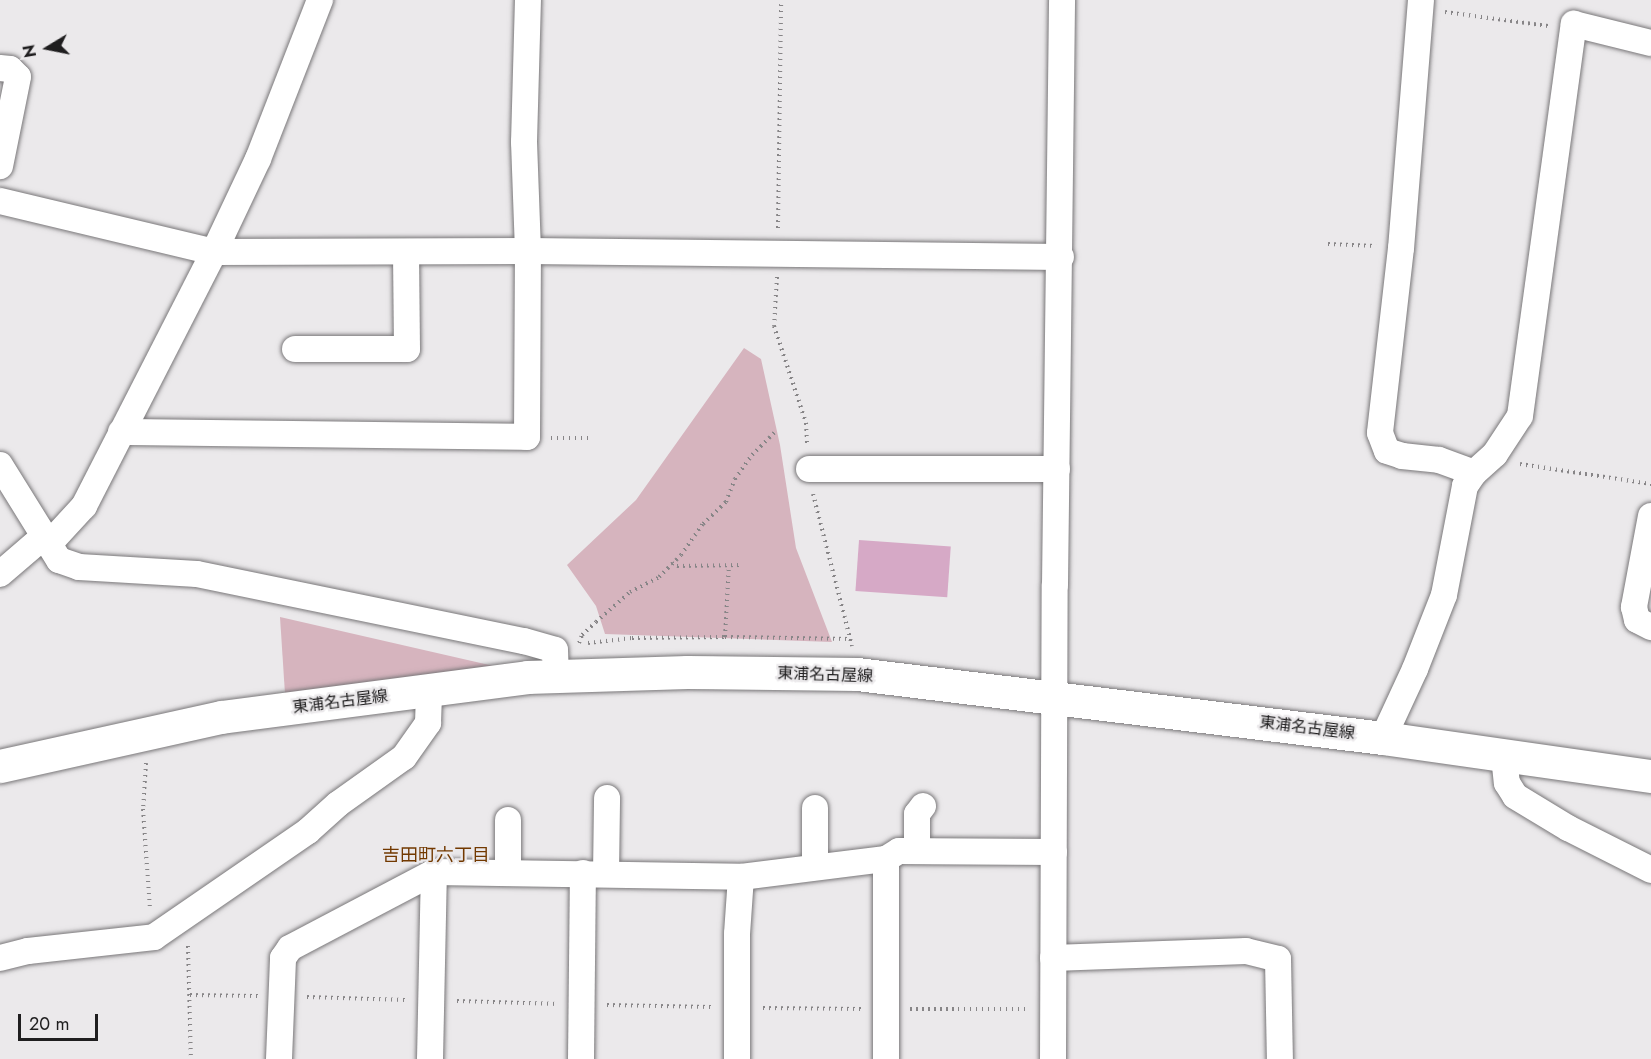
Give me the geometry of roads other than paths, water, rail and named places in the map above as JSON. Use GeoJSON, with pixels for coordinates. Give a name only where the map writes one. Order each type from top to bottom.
{"type":"FeatureCollection","features":[{"type":"Feature","properties":{"kind":"main road","name":"東浦名古屋線"},"geometry":{"type":"LineString","coordinates":[[0,766],[222,717],[429,690],[563,657],[687,672],[857,674],[1056,696],[1383,738],[1651,776]]}},
{"type":"Feature","properties":{"kind":"street"},"geometry":{"type":"LineString","coordinates":[[0,574],[46,541],[84,506],[214,252],[258,159],[320,0]]}},
{"type":"Feature","properties":{"kind":"street"},"geometry":{"type":"LineString","coordinates":[[121,432],[527,437],[528,251],[525,142],[528,0]]}},
{"type":"Feature","properties":{"kind":"street"},"geometry":{"type":"LineString","coordinates":[[1053,1059],[1062,0]]}},
{"type":"Feature","properties":{"kind":"street"},"geometry":{"type":"LineString","coordinates":[[1421,4],[1401,248],[1380,433],[1387,451],[1402,456],[1439,459],[1474,473]]}},
{"type":"Feature","properties":{"kind":"street"},"geometry":{"type":"LineString","coordinates":[[1383,738],[1415,669],[1444,595],[1464,486],[1474,473],[1495,454],[1520,416],[1574,24],[1651,43]]}},
{"type":"Feature","properties":{"kind":"street"},"geometry":{"type":"LineString","coordinates":[[0,68],[10,69],[18,77],[0,166]]}},
{"type":"Feature","properties":{"kind":"street"},"geometry":{"type":"LineString","coordinates":[[0,201],[214,252],[528,251],[1061,257]]}},
{"type":"Feature","properties":{"kind":"street"},"geometry":{"type":"LineString","coordinates":[[295,349],[407,349],[406,252]]}},
{"type":"Feature","properties":{"kind":"street"},"geometry":{"type":"LineString","coordinates":[[0,465],[59,560],[79,567],[197,573],[563,657]]}},
{"type":"Feature","properties":{"kind":"street"},"geometry":{"type":"LineString","coordinates":[[809,469],[1057,469]]}},
{"type":"Feature","properties":{"kind":"street"},"geometry":{"type":"LineString","coordinates":[[1651,516],[1634,607],[1637,620],[1651,627]]}},
{"type":"Feature","properties":{"kind":"street"},"geometry":{"type":"LineString","coordinates":[[0,958],[28,951],[154,937],[187,912],[308,831],[338,804],[404,757],[428,723],[429,690]]}},
{"type":"Feature","properties":{"kind":"street"},"geometry":{"type":"LineString","coordinates":[[1504,756],[1507,783],[1515,796],[1568,828],[1651,870]]}},
{"type":"Feature","properties":{"kind":"street"},"geometry":{"type":"LineString","coordinates":[[582,1059],[583,1004],[595,873],[607,798]]}},
{"type":"Feature","properties":{"kind":"street"},"geometry":{"type":"LineString","coordinates":[[917,850],[917,814],[923,806]]}},
{"type":"Feature","properties":{"kind":"street"},"geometry":{"type":"LineString","coordinates":[[815,808],[815,867]]}},
{"type":"Feature","properties":{"kind":"street"},"geometry":{"type":"LineString","coordinates":[[508,820],[508,872]]}},
{"type":"Feature","properties":{"kind":"street"},"geometry":{"type":"LineString","coordinates":[[279,1059],[283,958],[290,948],[434,872],[741,877],[886,859],[899,851],[1054,852]]}},
{"type":"Feature","properties":{"kind":"street"},"geometry":{"type":"LineString","coordinates":[[886,859],[886,1059]]}},
{"type":"Feature","properties":{"kind":"street"},"geometry":{"type":"LineString","coordinates":[[430,1059],[434,872]]}},
{"type":"Feature","properties":{"kind":"street"},"geometry":{"type":"LineString","coordinates":[[737,1059],[737,934],[741,877]]}},
{"type":"Feature","properties":{"kind":"street"},"geometry":{"type":"LineString","coordinates":[[1053,958],[1246,951],[1278,959],[1280,1059]]}},
{"type":"Feature","properties":{"kind":"district","name":"吉田町六丁目"},"geometry":{"type":"Point","coordinates":[436,855]}}]}
